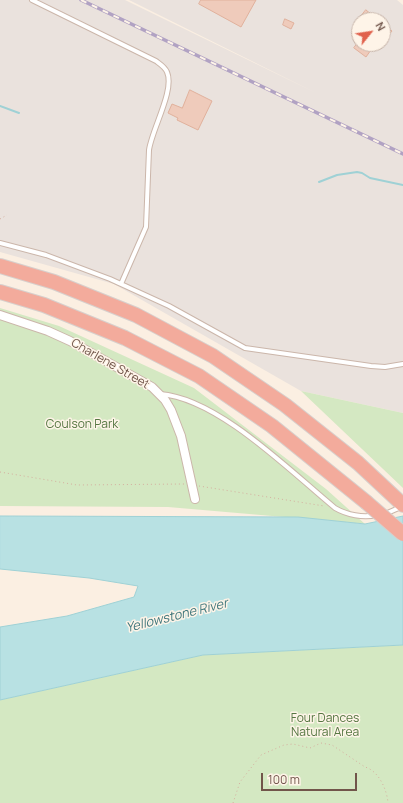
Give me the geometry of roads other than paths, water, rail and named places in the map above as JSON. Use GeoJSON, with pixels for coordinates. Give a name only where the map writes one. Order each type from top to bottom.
{"type":"FeatureCollection","features":[{"type":"Feature","properties":{"kind":"highway"},"geometry":{"type":"LineString","coordinates":[[0,266],[54,282],[136,315],[213,356],[285,405],[358,463],[400,502]]}},
{"type":"Feature","properties":{"kind":"highway"},"geometry":{"type":"LineString","coordinates":[[0,292],[44,305],[126,338],[199,376],[272,426],[403,534]]}},
{"type":"Feature","properties":{"kind":"street","name":"Charlene Street"},"geometry":{"type":"LineString","coordinates":[[0,315],[48,331],[70,341],[152,387],[171,410],[180,436],[195,499]]}},
{"type":"Feature","properties":{"kind":"lane"},"geometry":{"type":"LineString","coordinates":[[32,0],[156,61],[167,71],[169,80],[167,90],[151,137],[149,150],[146,228],[121,284]]}},
{"type":"Feature","properties":{"kind":"lane"},"geometry":{"type":"LineString","coordinates":[[0,243],[46,255],[121,284],[169,306],[245,348],[253,350],[288,352],[371,366],[385,367],[403,364]]}},
{"type":"Feature","properties":{"kind":"lane"},"geometry":{"type":"LineString","coordinates":[[159,394],[173,395],[196,404],[232,424],[249,436],[335,508],[343,513],[368,517],[385,514],[400,502]]}},
{"type":"Feature","properties":{"kind":"water","name":"Yellowstone River"},"geometry":{"type":"Polygon","coordinates":[[[0,516],[298,517],[365,524],[403,516],[403,645],[203,655],[0,700],[0,627],[67,616],[134,597],[138,586],[89,578],[0,569],[0,516]]]}},
{"type":"Feature","properties":{"kind":"waterway"},"geometry":{"type":"LineString","coordinates":[[0,106],[19,113]]}},
{"type":"Feature","properties":{"kind":"waterway"},"geometry":{"type":"LineString","coordinates":[[319,182],[337,175],[357,172],[370,178],[403,185]]}},
{"type":"Feature","properties":{"kind":"railway"},"geometry":{"type":"LineString","coordinates":[[81,0],[403,154]]}},
{"type":"Feature","properties":{"kind":"park label","name":"Coulson Park"},"geometry":{"type":"Point","coordinates":[82,425]}},
{"type":"Feature","properties":{"kind":"park label","name":"Four Dances Natural Area"},"geometry":{"type":"Point","coordinates":[325,726]}}]}
